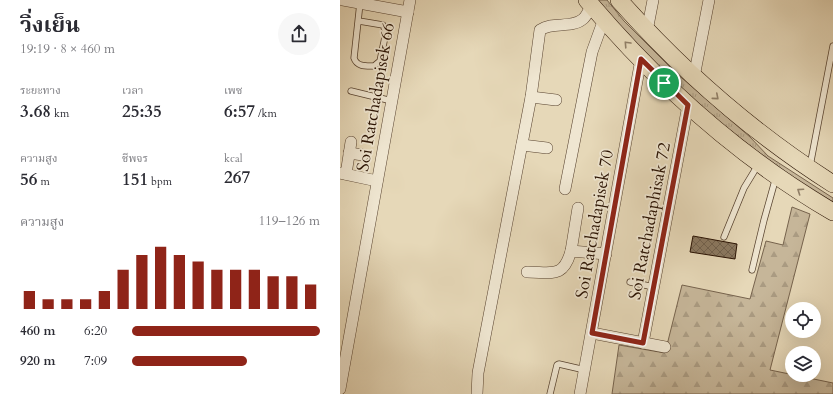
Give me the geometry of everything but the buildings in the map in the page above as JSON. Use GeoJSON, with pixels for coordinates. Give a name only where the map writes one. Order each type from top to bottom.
{"type":"FeatureCollection","features":[{"type":"Feature","properties":{"kind":"main road"},"geometry":{"type":"LineString","coordinates":[[620,0],[647,31],[694,77],[761,134],[833,183]]}},
{"type":"Feature","properties":{"kind":"main road"},"geometry":{"type":"LineString","coordinates":[[589,3],[641,59],[688,105],[760,163],[833,212]]}},
{"type":"Feature","properties":{"kind":"street"},"geometry":{"type":"LineString","coordinates":[[343,0],[408,12]]}},
{"type":"Feature","properties":{"kind":"street","name":"Soi Ratchadapisek 66"},"geometry":{"type":"LineString","coordinates":[[340,390],[410,0]]}},
{"type":"Feature","properties":{"kind":"street"},"geometry":{"type":"LineString","coordinates":[[647,31],[653,0]]}},
{"type":"Feature","properties":{"kind":"street"},"geometry":{"type":"LineString","coordinates":[[694,77],[709,0]]}},
{"type":"Feature","properties":{"kind":"street"},"geometry":{"type":"LineString","coordinates":[[478,394],[478,373],[524,127],[531,98],[540,30],[545,26],[576,23],[584,19],[589,3]]}},
{"type":"Feature","properties":{"kind":"street"},"geometry":{"type":"LineString","coordinates":[[565,189],[592,52],[604,19]]}},
{"type":"Feature","properties":{"kind":"street","name":"Soi Ratchadapisek 70"},"geometry":{"type":"LineString","coordinates":[[580,394],[641,59]]}},
{"type":"Feature","properties":{"kind":"street"},"geometry":{"type":"LineString","coordinates":[[531,98],[556,100]]}},
{"type":"Feature","properties":{"kind":"street","name":"Soi Ratchadaphisak 72"},"geometry":{"type":"LineString","coordinates":[[643,343],[688,105]]}},
{"type":"Feature","properties":{"kind":"street"},"geometry":{"type":"LineString","coordinates":[[522,144],[547,148]]}},
{"type":"Feature","properties":{"kind":"street"},"geometry":{"type":"LineString","coordinates":[[364,155],[350,148],[343,174],[377,181]]}},
{"type":"Feature","properties":{"kind":"street"},"geometry":{"type":"LineString","coordinates":[[527,272],[556,272],[564,268],[568,262],[571,251],[578,208]]}},
{"type":"Feature","properties":{"kind":"street"},"geometry":{"type":"LineString","coordinates":[[571,251],[606,254]]}},
{"type":"Feature","properties":{"kind":"street"},"geometry":{"type":"LineString","coordinates":[[592,333],[665,347]]}},
{"type":"Feature","properties":{"kind":"lane"},"geometry":{"type":"LineString","coordinates":[[359,21],[383,25],[385,28],[386,32],[380,61],[374,66],[360,65],[354,58],[360,3]]}},
{"type":"Feature","properties":{"kind":"lane"},"geometry":{"type":"LineString","coordinates":[[809,168],[833,46]]}},
{"type":"Feature","properties":{"kind":"lane"},"geometry":{"type":"LineString","coordinates":[[351,91],[392,101]]}},
{"type":"Feature","properties":{"kind":"lane"},"geometry":{"type":"LineString","coordinates":[[724,237],[744,188],[760,163]]}},
{"type":"Feature","properties":{"kind":"lane"},"geometry":{"type":"LineString","coordinates":[[752,270],[777,175]]}},
{"type":"Feature","properties":{"kind":"lane"},"geometry":{"type":"LineString","coordinates":[[630,282],[654,287]]}},
{"type":"Feature","properties":{"kind":"lane"},"geometry":{"type":"LineString","coordinates":[[550,394],[557,365],[559,364],[585,370]]}},
{"type":"Feature","properties":{"kind":"green space"},"geometry":{"type":"Polygon","coordinates":[[[598,0],[607,0],[624,21],[675,72],[750,137],[768,156],[833,198],[833,202],[789,174],[699,106],[626,34],[598,0]]]}},
{"type":"Feature","properties":{"kind":"green space"},"geometry":{"type":"Polygon","coordinates":[[[792,207],[810,214],[787,302],[785,302],[785,312],[770,370],[785,373],[785,382],[821,382],[821,381],[833,383],[833,394],[612,394],[619,345],[665,353],[682,285],[750,299],[766,241],[783,245],[792,207]]]}},
{"type":"Feature","properties":{"kind":"route"},"geometry":{"type":"LineString","coordinates":[[641,59],[664,83],[688,105],[643,343],[592,333],[641,59]]}}]}
